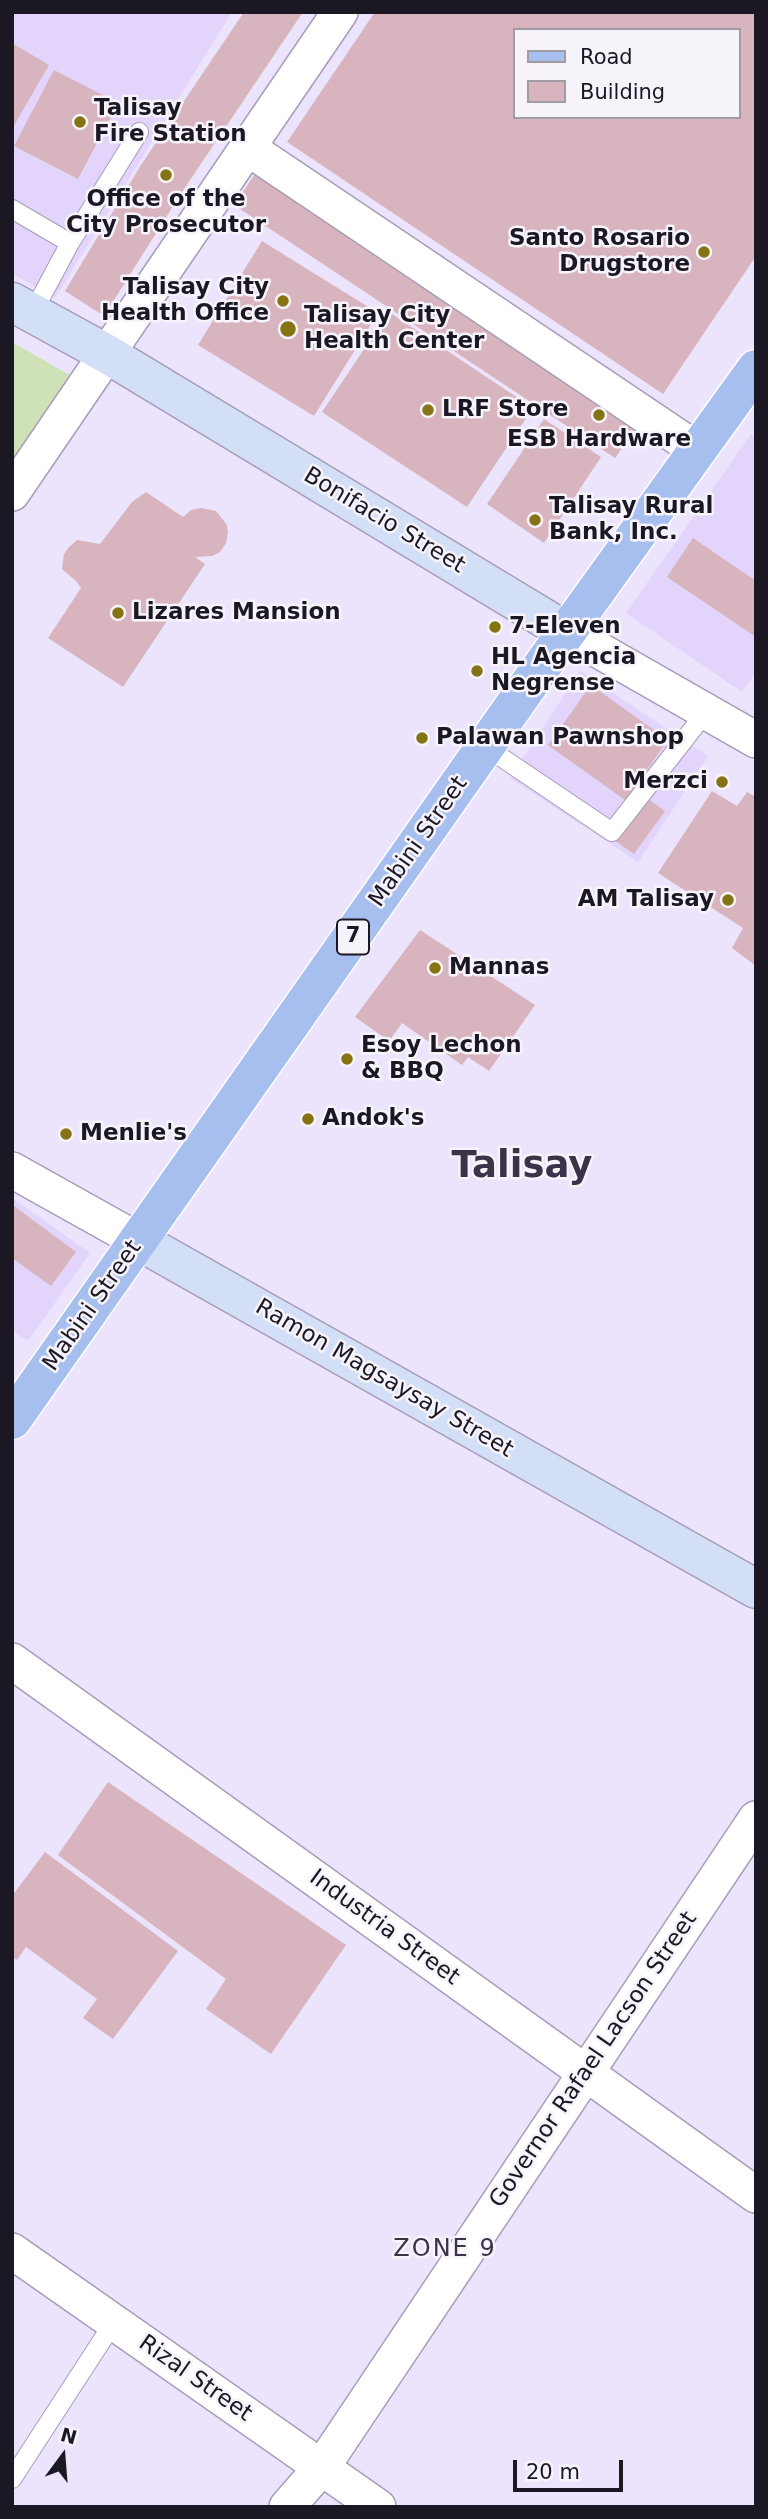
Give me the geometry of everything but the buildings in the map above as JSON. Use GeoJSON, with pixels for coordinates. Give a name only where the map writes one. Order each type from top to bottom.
{"type":"FeatureCollection","features":[{"type":"Feature","properties":{"kind":"main road","name":"Bonifacio Street"},"geometry":{"type":"LineString","coordinates":[[22,308],[107,354],[567,632]]}},
{"type":"Feature","properties":{"kind":"main road","name":"Mabini Street"},"geometry":{"type":"LineString","coordinates":[[12,1420],[567,632],[756,369]]}},
{"type":"Feature","properties":{"kind":"main road","name":"Ramon Magsaysay Street"},"geometry":{"type":"LineString","coordinates":[[139,1241],[756,1590]]}},
{"type":"Feature","properties":{"kind":"street"},"geometry":{"type":"LineString","coordinates":[[12,493],[340,12]]}},
{"type":"Feature","properties":{"kind":"street"},"geometry":{"type":"LineString","coordinates":[[248,148],[697,450]]}},
{"type":"Feature","properties":{"kind":"street","name":"Bonifacio Street"},"geometry":{"type":"LineString","coordinates":[[567,632],[756,740]]}},
{"type":"Feature","properties":{"kind":"street","name":"Ramon Magsaysay Street"},"geometry":{"type":"LineString","coordinates":[[12,1170],[139,1241]]}},
{"type":"Feature","properties":{"kind":"street","name":"Industria Street"},"geometry":{"type":"LineString","coordinates":[[12,1661],[756,2195]]}},
{"type":"Feature","properties":{"kind":"street","name":"Governor Rafael Lacson Street"},"geometry":{"type":"LineString","coordinates":[[287,2507],[322,2467],[756,1819]]}},
{"type":"Feature","properties":{"kind":"street","name":"Rizal Street"},"geometry":{"type":"LineString","coordinates":[[12,2251],[378,2507]]}},
{"type":"Feature","properties":{"kind":"lane"},"geometry":{"type":"LineString","coordinates":[[22,308],[70,243],[139,131]]}},
{"type":"Feature","properties":{"kind":"lane"},"geometry":{"type":"LineString","coordinates":[[12,209],[70,243]]}},
{"type":"Feature","properties":{"kind":"lane"},"geometry":{"type":"LineString","coordinates":[[486,747],[612,832],[706,712]]}},
{"type":"Feature","properties":{"kind":"lane"},"geometry":{"type":"LineString","coordinates":[[12,2479],[114,2322]]}},
{"type":"Feature","properties":{"kind":"shaded area"},"geometry":{"type":"Polygon","coordinates":[[[12,12],[232,12],[55,298],[12,273],[12,12]]]}},
{"type":"Feature","properties":{"kind":"shaded area"},"geometry":{"type":"Polygon","coordinates":[[[751,434],[756,437],[756,672],[742,692],[626,613],[751,434]]]}},
{"type":"Feature","properties":{"kind":"shaded area"},"geometry":{"type":"Polygon","coordinates":[[[580,671],[708,756],[638,862],[510,778],[580,671]]]}},
{"type":"Feature","properties":{"kind":"shaded area"},"geometry":{"type":"Polygon","coordinates":[[[12,1198],[90,1253],[28,1341],[12,1330],[12,1198]]]}},
{"type":"Feature","properties":{"kind":"green space"},"geometry":{"type":"Polygon","coordinates":[[[12,342],[80,381],[12,481],[12,342]]]}},
{"type":"Feature","properties":{"kind":"place","name":"Talisay Fire Station"},"geometry":{"type":"Point","coordinates":[80,122]}},
{"type":"Feature","properties":{"kind":"place","name":"Office of the City Prosecutor"},"geometry":{"type":"Point","coordinates":[166,175]}},
{"type":"Feature","properties":{"kind":"place","name":"Santo Rosario Drugstore"},"geometry":{"type":"Point","coordinates":[704,252]}},
{"type":"Feature","properties":{"kind":"place","name":"Talisay City Health Office"},"geometry":{"type":"Point","coordinates":[283,301]}},
{"type":"Feature","properties":{"kind":"place","name":"Talisay City Health Center"},"geometry":{"type":"Point","coordinates":[288,329]}},
{"type":"Feature","properties":{"kind":"place","name":"LRF Store"},"geometry":{"type":"Point","coordinates":[428,410]}},
{"type":"Feature","properties":{"kind":"place","name":"ESB Hardware"},"geometry":{"type":"Point","coordinates":[599,415]}},
{"type":"Feature","properties":{"kind":"place","name":"Talisay Rural Bank, Inc."},"geometry":{"type":"Point","coordinates":[535,520]}},
{"type":"Feature","properties":{"kind":"place","name":"Lizares Mansion"},"geometry":{"type":"Point","coordinates":[118,613]}},
{"type":"Feature","properties":{"kind":"place","name":"7-Eleven"},"geometry":{"type":"Point","coordinates":[495,627]}},
{"type":"Feature","properties":{"kind":"place","name":"HL Agencia Negrense"},"geometry":{"type":"Point","coordinates":[477,671]}},
{"type":"Feature","properties":{"kind":"place","name":"Palawan Pawnshop"},"geometry":{"type":"Point","coordinates":[422,738]}},
{"type":"Feature","properties":{"kind":"place","name":"Merzci"},"geometry":{"type":"Point","coordinates":[722,782]}},
{"type":"Feature","properties":{"kind":"place","name":"AM Talisay"},"geometry":{"type":"Point","coordinates":[728,900]}},
{"type":"Feature","properties":{"kind":"place","name":"Mannas"},"geometry":{"type":"Point","coordinates":[435,968]}},
{"type":"Feature","properties":{"kind":"place","name":"Esoy Lechon & BBQ"},"geometry":{"type":"Point","coordinates":[347,1059]}},
{"type":"Feature","properties":{"kind":"place","name":"Andok's"},"geometry":{"type":"Point","coordinates":[308,1119]}},
{"type":"Feature","properties":{"kind":"place","name":"Menlie's"},"geometry":{"type":"Point","coordinates":[66,1134]}},
{"type":"Feature","properties":{"kind":"district","name":"Talisay"},"geometry":{"type":"Point","coordinates":[522,1167]}},
{"type":"Feature","properties":{"kind":"district","name":"ZONE 9"},"geometry":{"type":"Point","coordinates":[445,2250]}}]}
